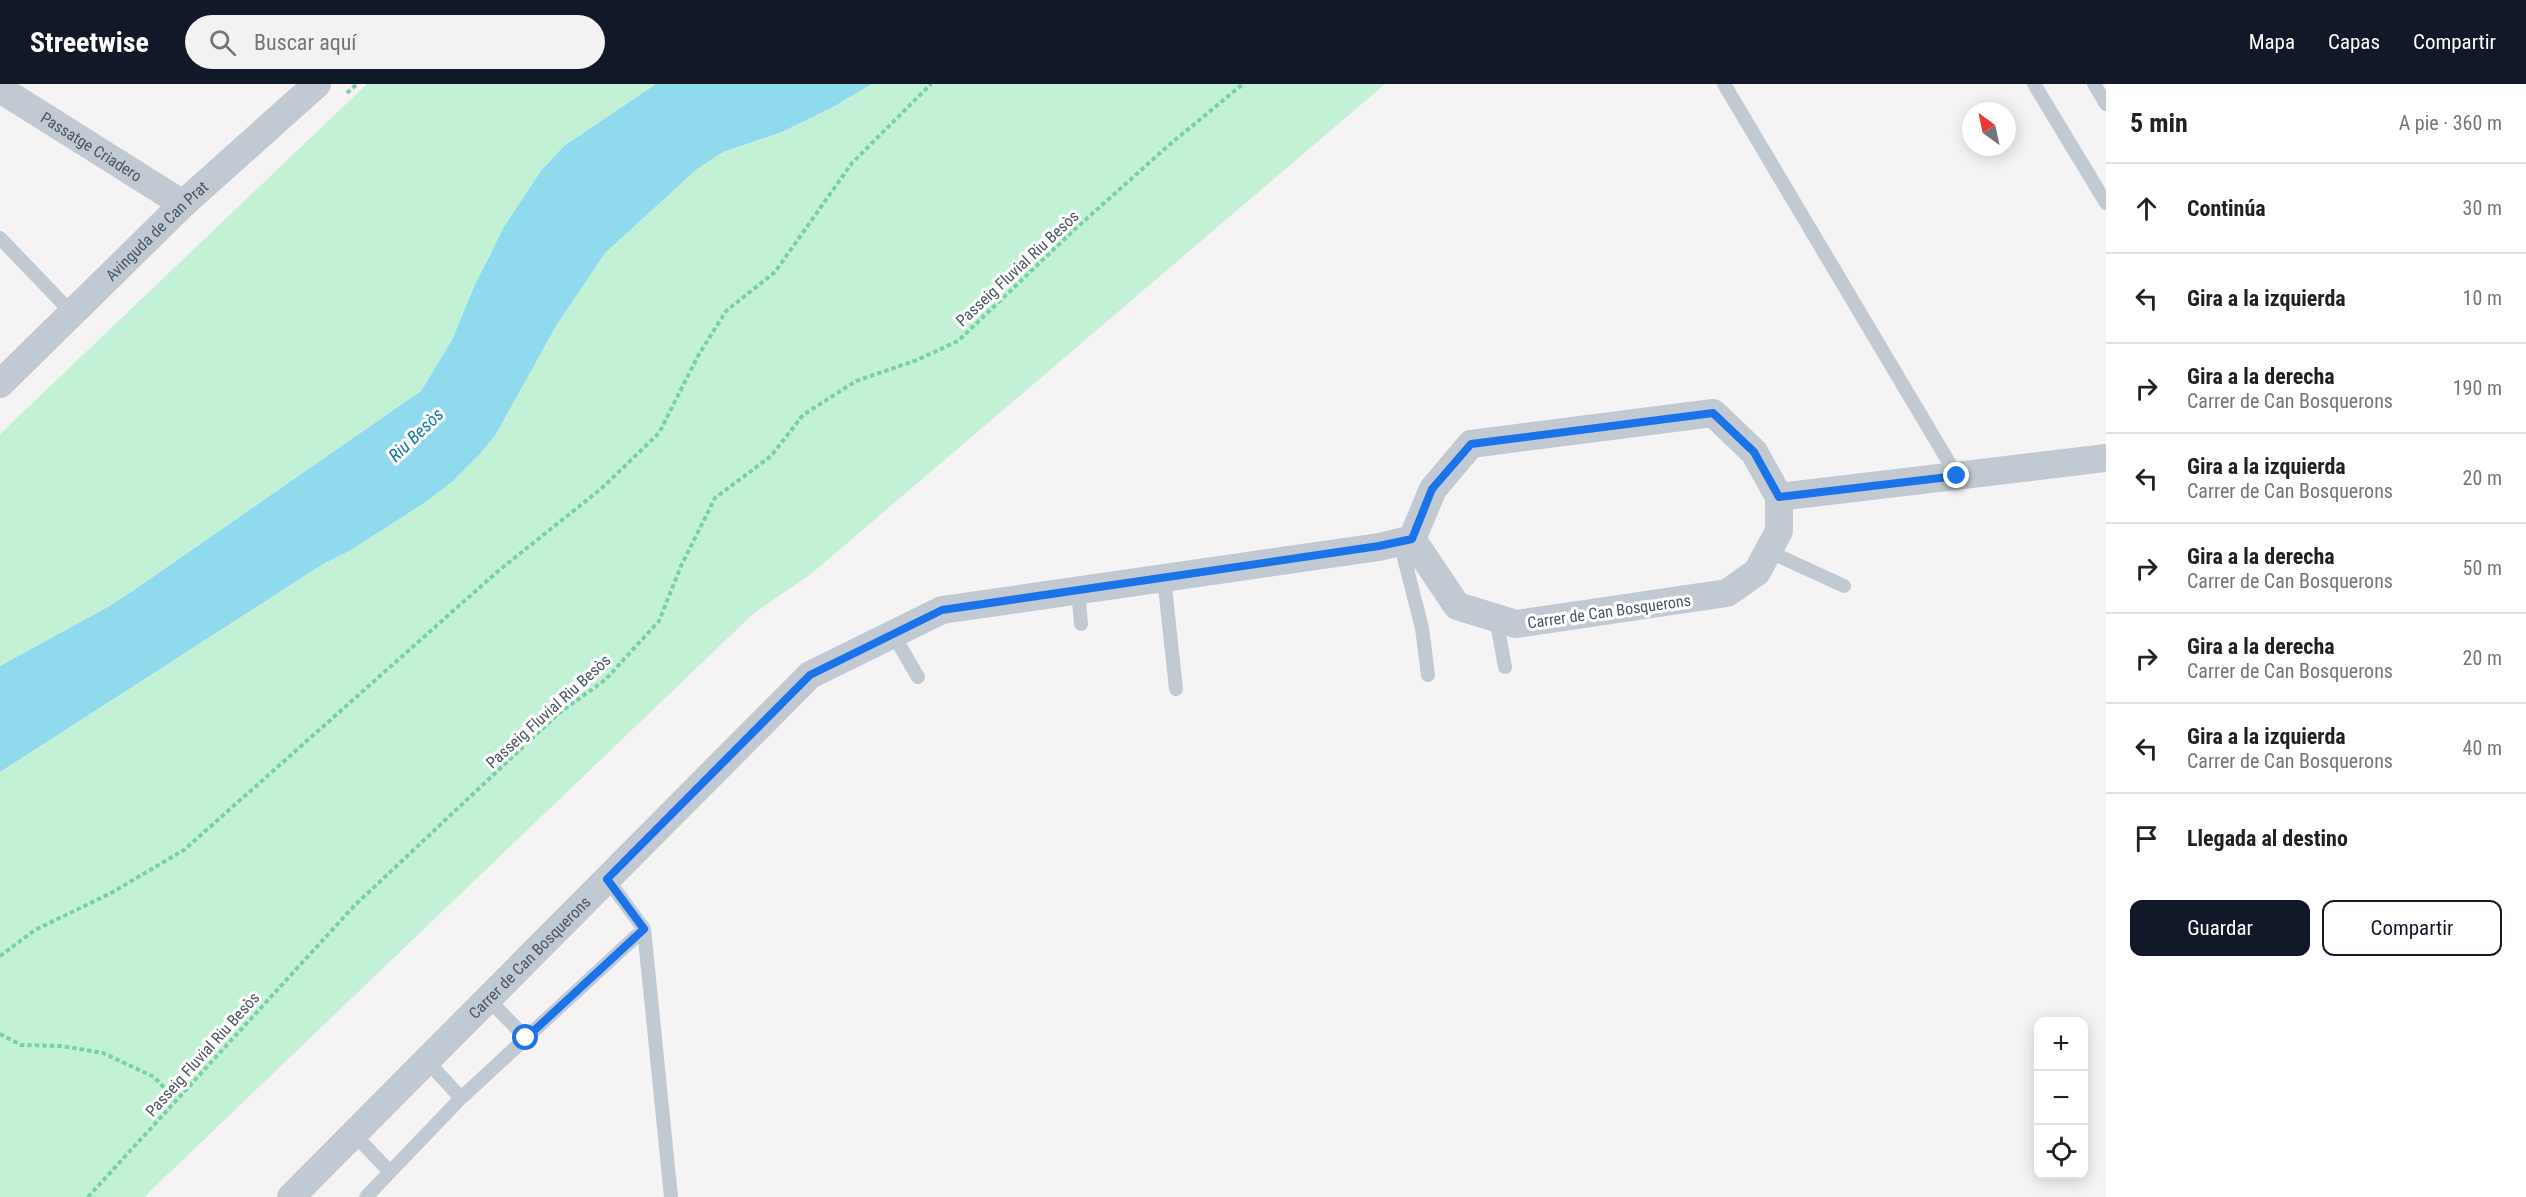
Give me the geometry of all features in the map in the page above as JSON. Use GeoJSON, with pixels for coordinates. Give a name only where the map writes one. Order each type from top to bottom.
{"type":"FeatureCollection","features":[{"type":"Feature","properties":{"kind":"street","name":"Avinguda de Can Prat"},"geometry":{"type":"LineString","coordinates":[[0,384],[183,204],[317,84]]}},
{"type":"Feature","properties":{"kind":"street","name":"Passatge Criadero"},"geometry":{"type":"LineString","coordinates":[[0,89],[183,204]]}},
{"type":"Feature","properties":{"kind":"street","name":"Carrer de Can Bosquerons"},"geometry":{"type":"LineString","coordinates":[[1713,413],[1754,452],[1779,497],[1779,531],[1757,572],[1727,593],[1516,624],[1457,606],[1406,541],[1432,489],[1471,444],[1713,413]]}},
{"type":"Feature","properties":{"kind":"street"},"geometry":{"type":"LineString","coordinates":[[1779,497],[2106,458]]}},
{"type":"Feature","properties":{"kind":"street","name":"Carrer de Can Bosquerons"},"geometry":{"type":"LineString","coordinates":[[291,1197],[810,675],[942,610],[1406,541]]}},
{"type":"Feature","properties":{"kind":"lane"},"geometry":{"type":"LineString","coordinates":[[1724,84],[1957,476]]}},
{"type":"Feature","properties":{"kind":"lane"},"geometry":{"type":"LineString","coordinates":[[2034,84],[2106,203]]}},
{"type":"Feature","properties":{"kind":"lane"},"geometry":{"type":"LineString","coordinates":[[2094,84],[2106,104]]}},
{"type":"Feature","properties":{"kind":"lane"},"geometry":{"type":"LineString","coordinates":[[0,238],[72,313]]}},
{"type":"Feature","properties":{"kind":"lane"},"geometry":{"type":"LineString","coordinates":[[1406,541],[1428,675]]}},
{"type":"Feature","properties":{"kind":"lane"},"geometry":{"type":"LineString","coordinates":[[1768,551],[1844,586]]}},
{"type":"Feature","properties":{"kind":"lane"},"geometry":{"type":"LineString","coordinates":[[1164,578],[1176,689]]}},
{"type":"Feature","properties":{"kind":"lane"},"geometry":{"type":"LineString","coordinates":[[1078,590],[1081,624]]}},
{"type":"Feature","properties":{"kind":"lane"},"geometry":{"type":"LineString","coordinates":[[1497,618],[1504,667]]}},
{"type":"Feature","properties":{"kind":"lane"},"geometry":{"type":"LineString","coordinates":[[893,634],[918,677]]}},
{"type":"Feature","properties":{"kind":"lane"},"geometry":{"type":"LineString","coordinates":[[607,879],[644,929],[671,1197]]}},
{"type":"Feature","properties":{"kind":"lane"},"geometry":{"type":"LineString","coordinates":[[366,1197],[461,1098],[644,929]]}},
{"type":"Feature","properties":{"kind":"lane"},"geometry":{"type":"LineString","coordinates":[[488,999],[526,1038]]}},
{"type":"Feature","properties":{"kind":"lane"},"geometry":{"type":"LineString","coordinates":[[427,1061],[461,1098]]}},
{"type":"Feature","properties":{"kind":"lane"},"geometry":{"type":"LineString","coordinates":[[354,1134],[390,1172]]}},
{"type":"Feature","properties":{"kind":"path"},"geometry":{"type":"LineString","coordinates":[[0,956],[35,930],[111,893],[184,850],[497,572],[602,488],[659,433],[698,356],[726,311],[774,272],[852,163],[931,84]]}},
{"type":"Feature","properties":{"kind":"path","name":"Passeig Fluvial Riu Besòs"},"geometry":{"type":"LineString","coordinates":[[88,1197],[354,906],[558,714],[605,680],[659,621],[681,566],[715,498],[771,456],[803,415],[856,381],[917,360],[958,341],[1073,231],[1169,145],[1243,84]]}},
{"type":"Feature","properties":{"kind":"path"},"geometry":{"type":"LineString","coordinates":[[0,1034],[21,1045],[61,1046],[103,1053],[154,1077],[176,1100]]}},
{"type":"Feature","properties":{"kind":"green space"},"geometry":{"type":"Polygon","coordinates":[[[367,84],[656,84],[564,146],[541,171],[489,256],[452,340],[421,391],[108,607],[0,666],[0,434],[367,84]]]}},
{"type":"Feature","properties":{"kind":"green space"},"geometry":{"type":"Polygon","coordinates":[[[872,84],[1385,84],[811,574],[754,613],[144,1197],[0,1197],[0,772],[323,564],[351,550],[424,503],[453,481],[496,434],[556,326],[605,253],[697,169],[723,152],[782,132],[833,107],[872,84]]]}},
{"type":"Feature","properties":{"kind":"water","name":"Riu Besòs"},"geometry":{"type":"Polygon","coordinates":[[[656,84],[872,84],[833,107],[782,132],[723,152],[697,169],[605,253],[556,326],[496,434],[453,481],[424,503],[351,550],[323,564],[0,772],[0,666],[108,607],[421,391],[452,340],[475,285],[504,227],[541,171],[564,146],[656,84]]]}},
{"type":"Feature","properties":{"kind":"route"},"geometry":{"type":"LineString","coordinates":[[526,1038],[644,929],[607,879],[810,675],[942,610],[1379,546],[1412,539],[1432,489],[1471,444],[1713,413],[1754,452],[1779,497],[1957,476]]}}]}
